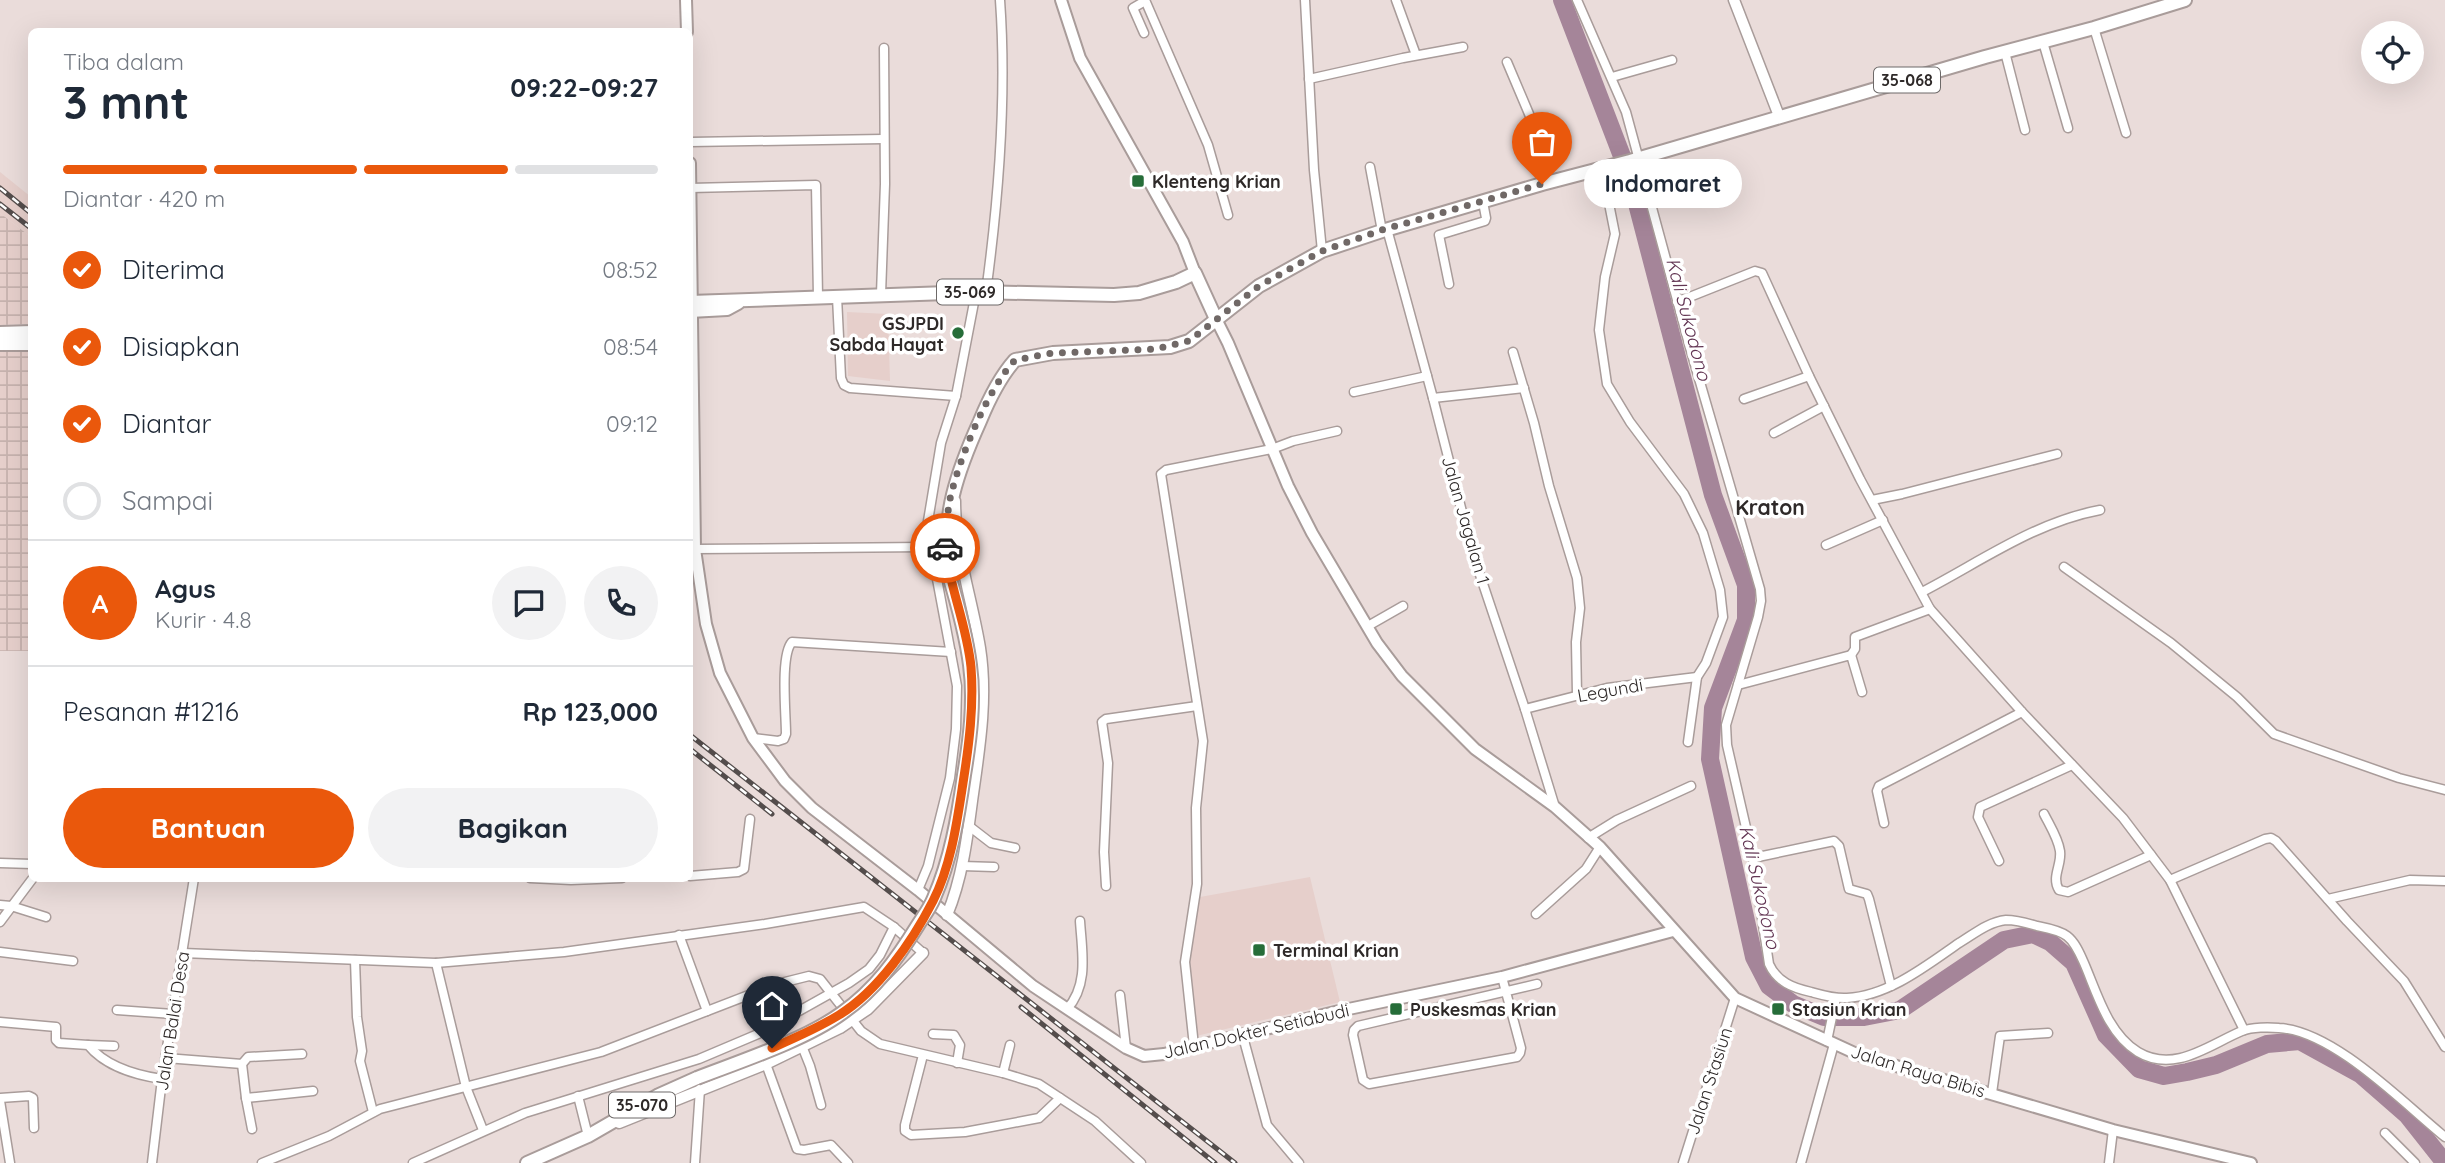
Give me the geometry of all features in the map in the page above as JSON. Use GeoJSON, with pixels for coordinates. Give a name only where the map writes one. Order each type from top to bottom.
{"type":"FeatureCollection","features":[{"type":"Feature","properties":{"kind":"main road"},"geometry":{"type":"LineString","coordinates":[[686,0],[687,28]]}},
{"type":"Feature","properties":{"kind":"main road"},"geometry":{"type":"LineString","coordinates":[[1061,0],[1080,58],[1182,242],[1216,319]]}},
{"type":"Feature","properties":{"kind":"main road","name":"35-068"},"geometry":{"type":"LineString","coordinates":[[1216,319],[1278,274],[1322,251],[1384,230],[2185,0]]}},
{"type":"Feature","properties":{"kind":"main road","name":"35-069"},"geometry":{"type":"LineString","coordinates":[[693,306],[727,309],[742,301],[881,294],[981,292],[1114,295],[1139,293],[1177,282],[1195,273]]}},
{"type":"Feature","properties":{"kind":"main road","name":"Jalan Raya Bibis"},"geometry":{"type":"LineString","coordinates":[[1216,319],[1272,449],[1312,533],[1377,643],[1402,676],[1475,749],[1555,807],[1600,847],[1735,998],[1859,1055],[2113,1130],[2251,1163]]}},
{"type":"Feature","properties":{"kind":"main road","name":"35-070"},"geometry":{"type":"LineString","coordinates":[[527,1163],[588,1134],[659,1095],[699,1084],[841,1014],[867,993],[896,960],[933,901],[957,821],[972,718],[971,666],[948,572],[945,547],[947,524],[950,498],[963,460],[995,387],[1015,360],[1053,353],[1165,348],[1189,341],[1216,319]]}},
{"type":"Feature","properties":{"kind":"main road"},"geometry":{"type":"LineString","coordinates":[[0,333],[28,332]]}},
{"type":"Feature","properties":{"kind":"main road"},"geometry":{"type":"LineString","coordinates":[[0,344],[28,344]]}},
{"type":"Feature","properties":{"kind":"main road","name":"Jalan Dokter Setiabudi"},"geometry":{"type":"LineString","coordinates":[[693,510],[695,549],[706,624],[720,673],[753,738],[785,781],[811,808],[1033,986],[1126,1048],[1144,1056],[1502,977],[1673,931]]}},
{"type":"Feature","properties":{"kind":"street"},"geometry":{"type":"LineString","coordinates":[[919,892],[962,730],[957,686],[937,579],[926,547],[942,443],[981,292],[998,203],[1003,41],[1000,0]]}},
{"type":"Feature","properties":{"kind":"street"},"geometry":{"type":"LineString","coordinates":[[1305,0],[1322,251]]}},
{"type":"Feature","properties":{"kind":"street"},"geometry":{"type":"LineString","coordinates":[[1396,0],[1416,55]]}},
{"type":"Feature","properties":{"kind":"street"},"geometry":{"type":"LineString","coordinates":[[1577,0],[1626,112],[1634,159],[1760,589],[1758,617],[1726,725],[1727,745],[1753,858],[1769,964],[1773,974],[1797,989],[1836,1000],[1874,994],[1983,927],[2002,921],[2018,921],[2051,929],[2067,936],[2079,952],[2113,1026],[2143,1054],[2171,1059],[2195,1055],[2244,1030],[2288,1030],[2331,1046],[2368,1072],[2445,1137]]}},
{"type":"Feature","properties":{"kind":"street"},"geometry":{"type":"LineString","coordinates":[[1734,0],[1779,116]]}},
{"type":"Feature","properties":{"kind":"street"},"geometry":{"type":"LineString","coordinates":[[1144,33],[1133,8],[1142,2],[1208,145],[1228,215]]}},
{"type":"Feature","properties":{"kind":"street"},"geometry":{"type":"LineString","coordinates":[[2094,28],[2126,133]]}},
{"type":"Feature","properties":{"kind":"street"},"geometry":{"type":"LineString","coordinates":[[2043,41],[2068,128]]}},
{"type":"Feature","properties":{"kind":"street"},"geometry":{"type":"LineString","coordinates":[[1309,79],[1463,47]]}},
{"type":"Feature","properties":{"kind":"street"},"geometry":{"type":"LineString","coordinates":[[881,294],[885,184],[884,48]]}},
{"type":"Feature","properties":{"kind":"street"},"geometry":{"type":"LineString","coordinates":[[2005,51],[2025,130]]}},
{"type":"Feature","properties":{"kind":"street"},"geometry":{"type":"LineString","coordinates":[[1612,77],[1672,60]]}},
{"type":"Feature","properties":{"kind":"street"},"geometry":{"type":"LineString","coordinates":[[1507,62],[1532,121],[1542,184]]}},
{"type":"Feature","properties":{"kind":"street"},"geometry":{"type":"LineString","coordinates":[[693,142],[883,139]]}},
{"type":"Feature","properties":{"kind":"street","name":"Jalan Jagalan 1"},"geometry":{"type":"LineString","coordinates":[[1370,167],[1384,230],[1427,376],[1472,551],[1555,807]]}},
{"type":"Feature","properties":{"kind":"street"},"geometry":{"type":"LineString","coordinates":[[1605,167],[1615,234],[1599,322],[1607,384],[1630,422],[1684,494],[1703,533],[1720,590],[1723,617],[1706,663],[1697,677],[1688,742]]}},
{"type":"Feature","properties":{"kind":"street"},"geometry":{"type":"LineString","coordinates":[[693,188],[815,184],[818,297]]}},
{"type":"Feature","properties":{"kind":"street"},"geometry":{"type":"LineString","coordinates":[[1449,284],[1439,235],[1485,221],[1483,202]]}},
{"type":"Feature","properties":{"kind":"street"},"geometry":{"type":"LineString","coordinates":[[1677,302],[1760,271],[1765,276],[1809,376],[1930,609],[2022,712],[2123,818],[2170,880],[2244,1030]]}},
{"type":"Feature","properties":{"kind":"street"},"geometry":{"type":"LineString","coordinates":[[837,297],[841,379],[844,384],[850,388],[956,396]]}},
{"type":"Feature","properties":{"kind":"street"},"geometry":{"type":"LineString","coordinates":[[1513,352],[1577,578],[1580,608],[1576,642],[1577,694]]}},
{"type":"Feature","properties":{"kind":"street"},"geometry":{"type":"LineString","coordinates":[[1354,392],[1427,376]]}},
{"type":"Feature","properties":{"kind":"street"},"geometry":{"type":"LineString","coordinates":[[1744,399],[1809,376]]}},
{"type":"Feature","properties":{"kind":"street"},"geometry":{"type":"LineString","coordinates":[[1433,398],[1524,388]]}},
{"type":"Feature","properties":{"kind":"street"},"geometry":{"type":"LineString","coordinates":[[1774,433],[1824,406]]}},
{"type":"Feature","properties":{"kind":"street"},"geometry":{"type":"LineString","coordinates":[[1194,1046],[1185,962],[1197,884],[1196,808],[1203,741],[1161,474],[1166,470],[1272,449],[1293,441],[1337,431]]}},
{"type":"Feature","properties":{"kind":"street"},"geometry":{"type":"LineString","coordinates":[[1872,499],[1902,494],[2057,454]]}},
{"type":"Feature","properties":{"kind":"street"},"geometry":{"type":"LineString","coordinates":[[942,911],[954,898],[962,866],[982,732],[983,681],[980,650],[956,521],[955,502],[963,460]]}},
{"type":"Feature","properties":{"kind":"street"},"geometry":{"type":"LineString","coordinates":[[1922,592],[2027,534],[2074,515],[2100,510]]}},
{"type":"Feature","properties":{"kind":"street"},"geometry":{"type":"LineString","coordinates":[[1826,545],[1883,520]]}},
{"type":"Feature","properties":{"kind":"street"},"geometry":{"type":"LineString","coordinates":[[695,549],[926,547]]}},
{"type":"Feature","properties":{"kind":"street"},"geometry":{"type":"LineString","coordinates":[[2064,567],[2171,643],[2236,697],[2274,734],[2399,778],[2445,790]]}},
{"type":"Feature","properties":{"kind":"street"},"geometry":{"type":"LineString","coordinates":[[1368,626],[1404,606]]}},
{"type":"Feature","properties":{"kind":"street"},"geometry":{"type":"LineString","coordinates":[[1738,685],[1851,654],[1855,649],[1854,637],[1930,609]]}},
{"type":"Feature","properties":{"kind":"street"},"geometry":{"type":"LineString","coordinates":[[753,738],[778,741],[784,739],[786,658],[792,642],[951,652]]}},
{"type":"Feature","properties":{"kind":"street"},"geometry":{"type":"LineString","coordinates":[[1851,654],[1862,692]]}},
{"type":"Feature","properties":{"kind":"street","name":"Legundi"},"geometry":{"type":"LineString","coordinates":[[1525,709],[1607,688],[1697,677]]}},
{"type":"Feature","properties":{"kind":"street"},"geometry":{"type":"LineString","coordinates":[[1106,886],[1104,852],[1108,763],[1102,722],[1106,719],[1198,706]]}},
{"type":"Feature","properties":{"kind":"street"},"geometry":{"type":"LineString","coordinates":[[1884,822],[1877,791],[1879,786],[2022,712]]}},
{"type":"Feature","properties":{"kind":"street"},"geometry":{"type":"LineString","coordinates":[[962,730],[982,732]]}},
{"type":"Feature","properties":{"kind":"street"},"geometry":{"type":"LineString","coordinates":[[1998,861],[1978,817],[1980,807],[2072,765]]}},
{"type":"Feature","properties":{"kind":"street"},"geometry":{"type":"LineString","coordinates":[[1588,838],[1617,820],[1690,786]]}},
{"type":"Feature","properties":{"kind":"street"},"geometry":{"type":"LineString","coordinates":[[2043,814],[2057,839],[2061,854],[2055,881],[2059,890],[2068,892],[2151,855]]}},
{"type":"Feature","properties":{"kind":"street"},"geometry":{"type":"LineString","coordinates":[[693,876],[738,872],[744,869],[750,819]]}},
{"type":"Feature","properties":{"kind":"street"},"geometry":{"type":"LineString","coordinates":[[969,827],[991,843],[1015,848]]}},
{"type":"Feature","properties":{"kind":"street"},"geometry":{"type":"LineString","coordinates":[[2170,880],[2271,838],[2276,841],[2404,981],[2445,1047]]}},
{"type":"Feature","properties":{"kind":"street"},"geometry":{"type":"LineString","coordinates":[[1753,858],[1834,841],[1839,846],[1849,889],[1867,894],[1869,899],[1891,986]]}},
{"type":"Feature","properties":{"kind":"street"},"geometry":{"type":"LineString","coordinates":[[1536,914],[1586,869],[1600,847]]}},
{"type":"Feature","properties":{"kind":"street"},"geometry":{"type":"LineString","coordinates":[[0,863],[28,864]]}},
{"type":"Feature","properties":{"kind":"street"},"geometry":{"type":"LineString","coordinates":[[962,866],[994,867]]}},
{"type":"Feature","properties":{"kind":"street"},"geometry":{"type":"LineString","coordinates":[[2328,899],[2410,880],[2445,881]]}},
{"type":"Feature","properties":{"kind":"street"},"geometry":{"type":"LineString","coordinates":[[0,922],[30,882]]}},
{"type":"Feature","properties":{"kind":"street","name":"Jalan Balai Desa"},"geometry":{"type":"LineString","coordinates":[[152,1163],[162,1080],[193,882]]}},
{"type":"Feature","properties":{"kind":"street"},"geometry":{"type":"LineString","coordinates":[[0,905],[46,917]]}},
{"type":"Feature","properties":{"kind":"street"},"geometry":{"type":"LineString","coordinates":[[183,954],[436,963],[564,951],[765,924],[864,907],[896,929],[923,953],[868,1009],[766,1064],[699,1084],[695,1163]]}},
{"type":"Feature","properties":{"kind":"street"},"geometry":{"type":"LineString","coordinates":[[1067,1009],[1077,998],[1084,967],[1080,921]]}},
{"type":"Feature","properties":{"kind":"street"},"geometry":{"type":"LineString","coordinates":[[413,1163],[525,1113],[578,1099],[699,1059],[758,1034],[869,969],[896,929]]}},
{"type":"Feature","properties":{"kind":"street"},"geometry":{"type":"LineString","coordinates":[[679,934],[707,1011]]}},
{"type":"Feature","properties":{"kind":"street"},"geometry":{"type":"LineString","coordinates":[[0,952],[73,961]]}},
{"type":"Feature","properties":{"kind":"street"},"geometry":{"type":"LineString","coordinates":[[355,960],[357,1017],[362,1051],[359,1061],[373,1112]]}},
{"type":"Feature","properties":{"kind":"street"},"geometry":{"type":"LineString","coordinates":[[436,963],[466,1087],[483,1130]]}},
{"type":"Feature","properties":{"kind":"street"},"geometry":{"type":"LineString","coordinates":[[262,1163],[329,1136],[373,1112],[601,1052],[778,984],[808,976],[820,979],[860,1031],[880,1044],[1039,1084],[1095,1121],[1141,1163]]}},
{"type":"Feature","properties":{"kind":"street"},"geometry":{"type":"LineString","coordinates":[[1502,977],[1506,991],[1521,1048],[1517,1057],[1369,1084],[1363,1080],[1353,1035],[1358,1026],[1506,991],[1537,984]]}},
{"type":"Feature","properties":{"kind":"street"},"geometry":{"type":"LineString","coordinates":[[1120,995],[1126,1048]]}},
{"type":"Feature","properties":{"kind":"street","name":"Jalan Stasiun"},"geometry":{"type":"LineString","coordinates":[[1683,1163],[1735,998]]}},
{"type":"Feature","properties":{"kind":"street"},"geometry":{"type":"LineString","coordinates":[[1801,1163],[1830,1043],[1836,1000]]}},
{"type":"Feature","properties":{"kind":"street"},"geometry":{"type":"LineString","coordinates":[[117,1010],[173,1014]]}},
{"type":"Feature","properties":{"kind":"street"},"geometry":{"type":"LineString","coordinates":[[0,1022],[56,1027],[56,1040],[59,1043],[114,1046]]}},
{"type":"Feature","properties":{"kind":"street"},"geometry":{"type":"LineString","coordinates":[[1242,1033],[1267,1125],[1299,1163]]}},
{"type":"Feature","properties":{"kind":"street"},"geometry":{"type":"LineString","coordinates":[[1992,1093],[2000,1035],[2048,1033]]}},
{"type":"Feature","properties":{"kind":"street"},"geometry":{"type":"LineString","coordinates":[[933,1034],[954,1035],[960,1045],[957,1063]]}},
{"type":"Feature","properties":{"kind":"street"},"geometry":{"type":"LineString","coordinates":[[88,1045],[111,1063],[141,1076],[162,1080]]}},
{"type":"Feature","properties":{"kind":"street"},"geometry":{"type":"LineString","coordinates":[[1003,1073],[1010,1045]]}},
{"type":"Feature","properties":{"kind":"street"},"geometry":{"type":"LineString","coordinates":[[802,1046],[821,1105]]}},
{"type":"Feature","properties":{"kind":"street"},"geometry":{"type":"LineString","coordinates":[[252,1129],[242,1064],[248,1057],[302,1054]]}},
{"type":"Feature","properties":{"kind":"street"},"geometry":{"type":"LineString","coordinates":[[923,1055],[905,1125],[905,1131],[911,1135],[965,1132],[1039,1118],[1060,1098]]}},
{"type":"Feature","properties":{"kind":"street"},"geometry":{"type":"LineString","coordinates":[[166,1058],[242,1064]]}},
{"type":"Feature","properties":{"kind":"street"},"geometry":{"type":"LineString","coordinates":[[766,1064],[797,1149],[831,1145],[848,1163]]}},
{"type":"Feature","properties":{"kind":"street"},"geometry":{"type":"LineString","coordinates":[[246,1098],[313,1091]]}},
{"type":"Feature","properties":{"kind":"street"},"geometry":{"type":"LineString","coordinates":[[10,1163],[0,1099],[29,1096],[33,1098],[34,1128]]}},
{"type":"Feature","properties":{"kind":"street"},"geometry":{"type":"LineString","coordinates":[[578,1099],[588,1134]]}},
{"type":"Feature","properties":{"kind":"street"},"geometry":{"type":"LineString","coordinates":[[2109,1163],[2113,1130]]}},
{"type":"Feature","properties":{"kind":"street"},"geometry":{"type":"LineString","coordinates":[[2385,1133],[2415,1163]]}},
{"type":"Feature","properties":{"kind":"shaded area"},"geometry":{"type":"Polygon","coordinates":[[[0,172],[28,195],[28,235],[0,213],[0,172]]]}},
{"type":"Feature","properties":{"kind":"shaded area"},"geometry":{"type":"Polygon","coordinates":[[[0,213],[28,235],[28,324],[0,325],[0,213]]]}},
{"type":"Feature","properties":{"kind":"shaded area"},"geometry":{"type":"Polygon","coordinates":[[[847,312],[888,314],[890,381],[848,376],[847,312]]]}},
{"type":"Feature","properties":{"kind":"shaded area"},"geometry":{"type":"Polygon","coordinates":[[[0,347],[28,347],[28,651],[0,651],[0,347]]]}},
{"type":"Feature","properties":{"kind":"shaded area","name":"Terminal Krian"},"geometry":{"type":"Polygon","coordinates":[[[1310,877],[1340,1002],[1192,1037],[1185,983],[1200,897],[1310,877]]]}},
{"type":"Feature","properties":{"kind":"waterway","name":"Kali Sukodono"},"geometry":{"type":"LineString","coordinates":[[1562,0],[1630,177],[1713,495],[1746,585],[1746,620],[1713,708],[1710,759],[1754,957],[1769,986],[1793,1004],[1824,1017],[1864,1017],[1900,1010],[2004,940],[2033,934],[2050,942],[2074,963],[2106,1035],[2139,1069],[2164,1076],[2216,1065],[2267,1044],[2300,1041],[2360,1074],[2407,1115],[2445,1163]]}},
{"type":"Feature","properties":{"kind":"railway"},"geometry":{"type":"LineString","coordinates":[[0,188],[28,211]]}},
{"type":"Feature","properties":{"kind":"railway"},"geometry":{"type":"LineString","coordinates":[[0,204],[28,226]]}},
{"type":"Feature","properties":{"kind":"railway"},"geometry":{"type":"LineString","coordinates":[[693,737],[1235,1163]]}},
{"type":"Feature","properties":{"kind":"railway"},"geometry":{"type":"LineString","coordinates":[[693,751],[772,814]]}},
{"type":"Feature","properties":{"kind":"railway"},"geometry":{"type":"LineString","coordinates":[[1021,1007],[1215,1163]]}},
{"type":"Feature","properties":{"kind":"way so far"},"geometry":{"type":"LineString","coordinates":[[945,548],[950,498],[968,448],[995,387],[1015,360],[1053,353],[1155,349],[1189,341],[1259,286],[1305,258],[1382,230],[1542,184]]}},
{"type":"Feature","properties":{"kind":"place","name":"Klenteng Krian"},"geometry":{"type":"Point","coordinates":[1138,181]}},
{"type":"Feature","properties":{"kind":"place","name":"Indomaret"},"geometry":{"type":"Point","coordinates":[1542,184]}},
{"type":"Feature","properties":{"kind":"place","name":"GSJPDI Sabda Hayat"},"geometry":{"type":"Point","coordinates":[958,333]}},
{"type":"Feature","properties":{"kind":"place","name":"Terminal Krian"},"geometry":{"type":"Point","coordinates":[1259,950]}},
{"type":"Feature","properties":{"kind":"place","name":"Puskesmas Krian"},"geometry":{"type":"Point","coordinates":[1396,1009]}},
{"type":"Feature","properties":{"kind":"place","name":"Stasiun Krian"},"geometry":{"type":"Point","coordinates":[1778,1009]}},
{"type":"Feature","properties":{"kind":"district","name":"Kraton"},"geometry":{"type":"Point","coordinates":[1770,507]}},
{"type":"Feature","properties":{"kind":"route"},"geometry":{"type":"LineString","coordinates":[[772,1048],[841,1014],[867,993],[896,960],[908,941],[933,901],[944,870],[957,821],[972,718],[971,666],[948,572],[945,548]]}}]}
